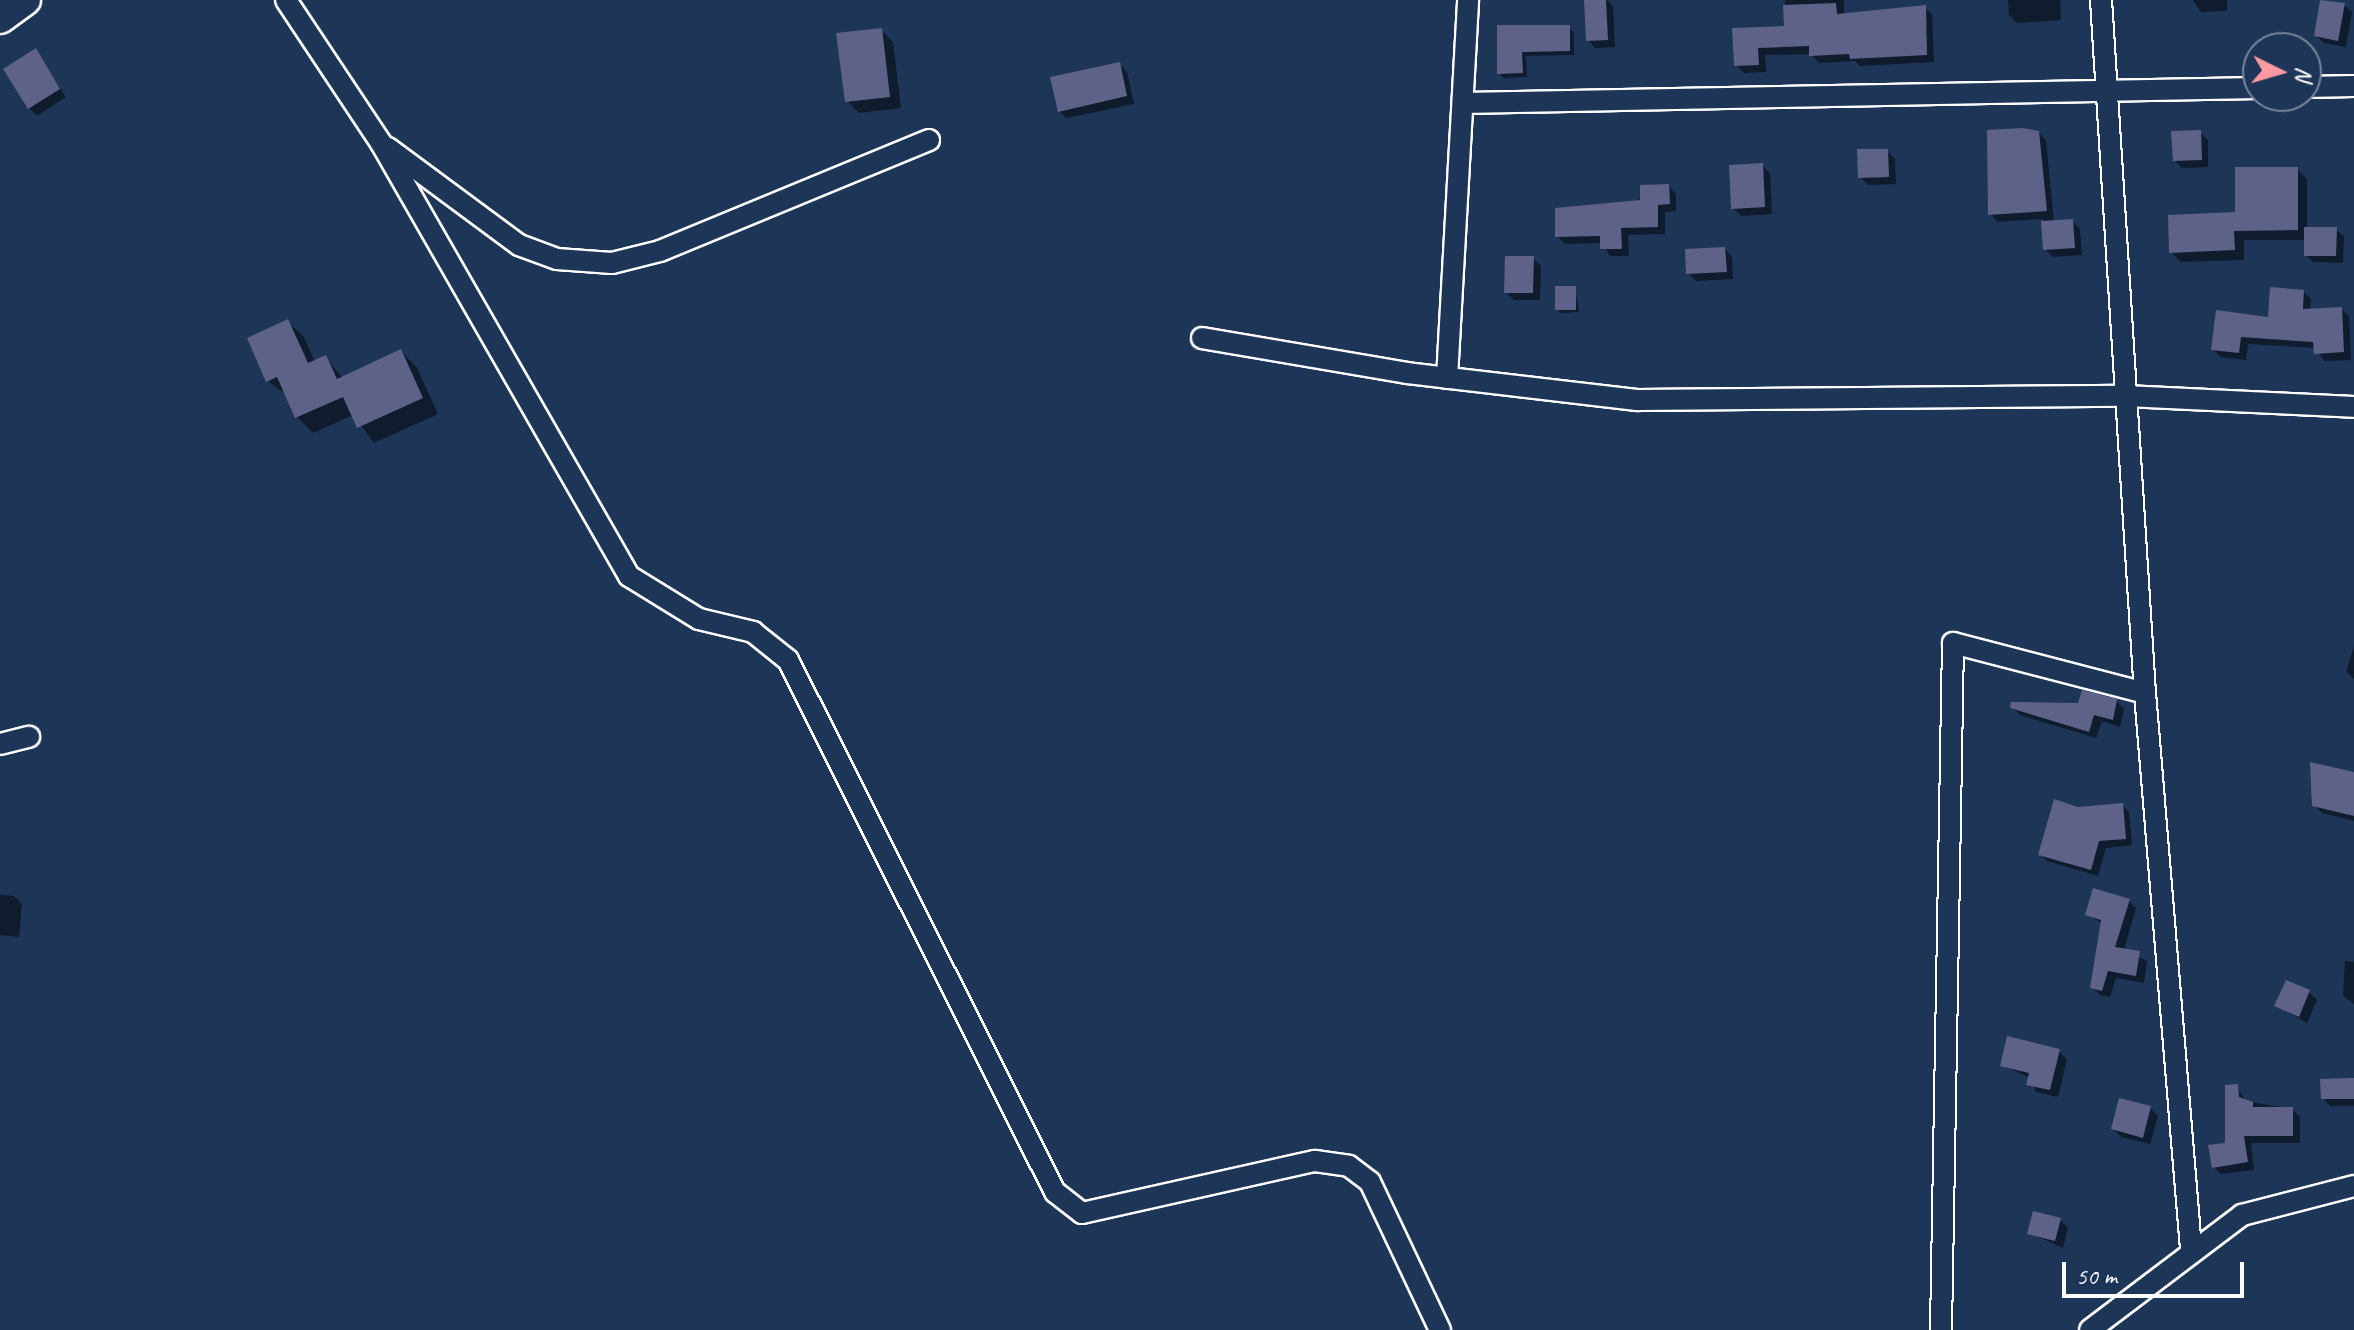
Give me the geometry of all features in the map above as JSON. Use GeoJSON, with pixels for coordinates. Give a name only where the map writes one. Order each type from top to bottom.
{"type":"FeatureCollection","features":[{"type":"Feature","properties":{"kind":"main road"},"geometry":{"type":"LineString","coordinates":[[0,18],[25,0]]}},
{"type":"Feature","properties":{"kind":"street"},"geometry":{"type":"LineString","coordinates":[[286,0],[381,143],[629,576],[699,619],[753,632],[788,660],[1055,1192],[1082,1213],[1315,1161],[1349,1166],[1370,1182],[1440,1330]]}},
{"type":"Feature","properties":{"kind":"street"},"geometry":{"type":"LineString","coordinates":[[1447,378],[1468,0]]}},
{"type":"Feature","properties":{"kind":"street"},"geometry":{"type":"LineString","coordinates":[[2101,0],[2123,396],[2191,1249]]}},
{"type":"Feature","properties":{"kind":"street"},"geometry":{"type":"LineString","coordinates":[[2322,87],[2354,86]]}},
{"type":"Feature","properties":{"kind":"street"},"geometry":{"type":"LineString","coordinates":[[1463,103],[2242,88]]}},
{"type":"Feature","properties":{"kind":"street"},"geometry":{"type":"LineString","coordinates":[[381,143],[519,245],[557,259],[612,263],[660,251],[929,140]]}},
{"type":"Feature","properties":{"kind":"street"},"geometry":{"type":"LineString","coordinates":[[1202,338],[1447,378],[1637,400],[2123,396],[2354,407]]}},
{"type":"Feature","properties":{"kind":"street"},"geometry":{"type":"LineString","coordinates":[[1941,1330],[1953,643],[2145,693]]}},
{"type":"Feature","properties":{"kind":"street"},"geometry":{"type":"LineString","coordinates":[[0,744],[29,737]]}},
{"type":"Feature","properties":{"kind":"street"},"geometry":{"type":"LineString","coordinates":[[2090,1330],[2191,1249],[2242,1215],[2354,1186]]}},
{"type":"Feature","properties":{"kind":"building"},"geometry":{"type":"Polygon","coordinates":[[[1584,0],[1606,0],[1608,40],[1586,41],[1584,0]]]}},
{"type":"Feature","properties":{"kind":"building"},"geometry":{"type":"Polygon","coordinates":[[[2320,0],[2345,3],[2338,41],[2322,38],[2322,32],[2315,32],[2320,0]]]}},
{"type":"Feature","properties":{"kind":"building"},"geometry":{"type":"Polygon","coordinates":[[[1836,3],[1837,14],[1926,5],[1927,55],[1850,59],[1849,54],[1809,56],[1809,46],[1758,48],[1759,65],[1734,66],[1732,28],[1784,26],[1783,5],[1836,3]]]}},
{"type":"Feature","properties":{"kind":"building"},"geometry":{"type":"Polygon","coordinates":[[[1497,25],[1570,25],[1570,51],[1522,52],[1523,73],[1497,74],[1497,25]]]}},
{"type":"Feature","properties":{"kind":"building"},"geometry":{"type":"Polygon","coordinates":[[[882,28],[890,97],[845,102],[836,33],[882,28]]]}},
{"type":"Feature","properties":{"kind":"building"},"geometry":{"type":"Polygon","coordinates":[[[36,48],[60,89],[28,109],[3,69],[36,48]]]}},
{"type":"Feature","properties":{"kind":"building"},"geometry":{"type":"Polygon","coordinates":[[[1120,62],[1127,96],[1058,112],[1050,77],[1120,62]]]}},
{"type":"Feature","properties":{"kind":"building"},"geometry":{"type":"Polygon","coordinates":[[[2023,128],[2039,131],[2047,211],[1988,215],[1987,130],[2023,128]]]}},
{"type":"Feature","properties":{"kind":"building"},"geometry":{"type":"Polygon","coordinates":[[[2201,130],[2202,160],[2173,161],[2171,131],[2201,130]]]}},
{"type":"Feature","properties":{"kind":"building"},"geometry":{"type":"Polygon","coordinates":[[[1857,149],[1888,149],[1889,177],[1858,178],[1857,149]]]}},
{"type":"Feature","properties":{"kind":"building"},"geometry":{"type":"Polygon","coordinates":[[[1763,163],[1765,207],[1731,209],[1729,165],[1763,163]]]}},
{"type":"Feature","properties":{"kind":"building"},"geometry":{"type":"Polygon","coordinates":[[[2235,167],[2298,167],[2298,230],[2234,231],[2235,250],[2169,253],[2168,215],[2235,212],[2235,167]]]}},
{"type":"Feature","properties":{"kind":"building"},"geometry":{"type":"Polygon","coordinates":[[[1669,184],[1670,204],[1658,205],[1658,227],[1621,228],[1622,249],[1600,249],[1600,236],[1555,237],[1555,208],[1640,200],[1640,185],[1669,184]]]}},
{"type":"Feature","properties":{"kind":"building"},"geometry":{"type":"Polygon","coordinates":[[[2073,219],[2075,248],[2043,250],[2041,221],[2073,219]]]}},
{"type":"Feature","properties":{"kind":"building"},"geometry":{"type":"Polygon","coordinates":[[[2304,227],[2337,227],[2336,256],[2304,256],[2304,227]]]}},
{"type":"Feature","properties":{"kind":"building"},"geometry":{"type":"Polygon","coordinates":[[[1725,247],[1727,272],[1686,274],[1685,249],[1725,247]]]}},
{"type":"Feature","properties":{"kind":"building"},"geometry":{"type":"Polygon","coordinates":[[[1505,256],[1534,256],[1533,293],[1504,293],[1505,256]]]}},
{"type":"Feature","properties":{"kind":"building"},"geometry":{"type":"Polygon","coordinates":[[[1555,286],[1576,286],[1576,310],[1555,310],[1555,286]]]}},
{"type":"Feature","properties":{"kind":"building"},"geometry":{"type":"Polygon","coordinates":[[[2270,287],[2304,290],[2303,309],[2342,307],[2344,352],[2314,354],[2313,342],[2241,337],[2239,353],[2211,350],[2216,310],[2268,317],[2270,287]]]}},
{"type":"Feature","properties":{"kind":"building"},"geometry":{"type":"Polygon","coordinates":[[[288,319],[308,363],[326,355],[337,379],[401,349],[423,398],[357,428],[343,397],[295,418],[277,377],[266,382],[247,338],[288,319]]]}},
{"type":"Feature","properties":{"kind":"building"},"geometry":{"type":"Polygon","coordinates":[[[2082,690],[2117,699],[2113,720],[2094,715],[2089,732],[2010,708],[2011,702],[2078,703],[2082,690]]]}},
{"type":"Feature","properties":{"kind":"building"},"geometry":{"type":"Polygon","coordinates":[[[2310,762],[2354,772],[2354,816],[2312,806],[2310,762]]]}},
{"type":"Feature","properties":{"kind":"building"},"geometry":{"type":"Polygon","coordinates":[[[2054,799],[2078,807],[2123,803],[2126,839],[2099,841],[2091,870],[2038,855],[2054,799]]]}},
{"type":"Feature","properties":{"kind":"building"},"geometry":{"type":"Polygon","coordinates":[[[2093,888],[2130,899],[2115,947],[2140,951],[2136,976],[2108,971],[2102,991],[2090,988],[2101,920],[2085,915],[2093,888]]]}},
{"type":"Feature","properties":{"kind":"building"},"geometry":{"type":"Polygon","coordinates":[[[2286,980],[2310,990],[2299,1017],[2274,1006],[2286,980]]]}},
{"type":"Feature","properties":{"kind":"building"},"geometry":{"type":"Polygon","coordinates":[[[2007,1036],[2060,1049],[2050,1090],[2026,1085],[2029,1073],[2000,1066],[2007,1036]]]}},
{"type":"Feature","properties":{"kind":"building"},"geometry":{"type":"Polygon","coordinates":[[[2354,1078],[2354,1099],[2321,1099],[2320,1079],[2354,1078]]]}},
{"type":"Feature","properties":{"kind":"building"},"geometry":{"type":"Polygon","coordinates":[[[2238,1084],[2239,1097],[2253,1102],[2253,1107],[2293,1107],[2293,1136],[2244,1136],[2248,1162],[2212,1168],[2208,1145],[2225,1143],[2225,1085],[2238,1084]]]}},
{"type":"Feature","properties":{"kind":"building"},"geometry":{"type":"Polygon","coordinates":[[[2119,1098],[2151,1106],[2143,1138],[2111,1129],[2119,1098]]]}},
{"type":"Feature","properties":{"kind":"building"},"geometry":{"type":"Polygon","coordinates":[[[2033,1211],[2061,1218],[2055,1241],[2027,1234],[2033,1211]]]}}]}
